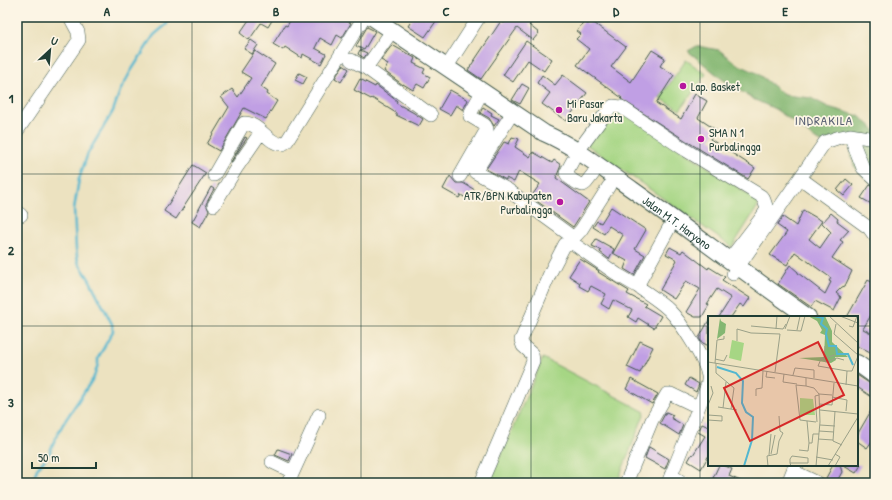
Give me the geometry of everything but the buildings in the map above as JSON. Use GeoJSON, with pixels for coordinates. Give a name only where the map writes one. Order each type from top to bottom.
{"type":"FeatureCollection","features":[{"type":"Feature","properties":{"kind":"main road","name":"Jalan M.T. Haryono"},"geometry":{"type":"LineString","coordinates":[[372,17],[544,133],[554,146],[575,156],[733,267],[806,316]]}},
{"type":"Feature","properties":{"kind":"main road","name":"Jalan M.T. Haryono"},"geometry":{"type":"LineString","coordinates":[[575,156],[593,174],[609,186],[669,228],[733,267],[791,316]]}},
{"type":"Feature","properties":{"kind":"street"},"geometry":{"type":"LineString","coordinates":[[17,131],[79,40],[78,32],[70,17]]}},
{"type":"Feature","properties":{"kind":"street"},"geometry":{"type":"LineString","coordinates":[[214,175],[244,124],[248,123],[253,125],[280,144],[287,141],[364,17]]}},
{"type":"Feature","properties":{"kind":"street"},"geometry":{"type":"LineString","coordinates":[[446,68],[479,17]]}},
{"type":"Feature","properties":{"kind":"street"},"geometry":{"type":"LineString","coordinates":[[366,68],[392,31]]}},
{"type":"Feature","properties":{"kind":"street"},"geometry":{"type":"LineString","coordinates":[[351,60],[366,68],[431,115]]}},
{"type":"Feature","properties":{"kind":"street"},"geometry":{"type":"LineString","coordinates":[[460,176],[487,129],[485,125],[470,116],[482,92]]}},
{"type":"Feature","properties":{"kind":"street"},"geometry":{"type":"LineString","coordinates":[[575,156],[609,109],[617,106],[621,107],[684,149],[761,196],[767,209],[733,267]]}},
{"type":"Feature","properties":{"kind":"street"},"geometry":{"type":"LineString","coordinates":[[513,112],[475,172],[508,190],[572,240],[577,246],[618,275],[637,286],[669,310],[688,334],[708,376],[706,396],[698,407],[670,479],[683,483]]}},
{"type":"Feature","properties":{"kind":"street"},"geometry":{"type":"LineString","coordinates":[[214,205],[237,167],[261,132]]}},
{"type":"Feature","properties":{"kind":"street"},"geometry":{"type":"LineString","coordinates":[[733,267],[800,178],[825,142],[840,136],[850,135],[875,139]]}},
{"type":"Feature","properties":{"kind":"street"},"geometry":{"type":"LineString","coordinates":[[850,135],[863,168],[875,179]]}},
{"type":"Feature","properties":{"kind":"street"},"geometry":{"type":"LineString","coordinates":[[800,178],[864,225],[875,236]]}},
{"type":"Feature","properties":{"kind":"street"},"geometry":{"type":"LineString","coordinates":[[481,483],[533,361],[532,354],[524,348],[521,340],[550,272],[565,244],[572,240],[581,230],[609,186]]}},
{"type":"Feature","properties":{"kind":"street"},"geometry":{"type":"LineString","coordinates":[[637,286],[669,228]]}},
{"type":"Feature","properties":{"kind":"street"},"geometry":{"type":"LineString","coordinates":[[626,483],[652,420],[667,394],[671,394],[698,407]]}},
{"type":"Feature","properties":{"kind":"street"},"geometry":{"type":"LineString","coordinates":[[272,462],[290,478],[318,415]]}},
{"type":"Feature","properties":{"kind":"street"},"geometry":{"type":"LineString","coordinates":[[792,473],[818,483]]}},
{"type":"Feature","properties":{"kind":"green space"},"geometry":{"type":"Polygon","coordinates":[[[697,46],[719,50],[737,64],[757,73],[784,95],[811,98],[828,107],[859,116],[875,130],[875,185],[868,181],[854,166],[849,143],[829,146],[812,137],[775,109],[753,99],[722,79],[688,51],[697,46]]]}},
{"type":"Feature","properties":{"kind":"green space","name":"Lap. Basket"},"geometry":{"type":"Polygon","coordinates":[[[686,60],[706,74],[680,110],[660,98],[686,60]]]}},
{"type":"Feature","properties":{"kind":"green space"},"geometry":{"type":"Polygon","coordinates":[[[613,110],[623,110],[758,201],[758,206],[732,247],[587,145],[613,110]]]}},
{"type":"Feature","properties":{"kind":"green space"},"geometry":{"type":"Polygon","coordinates":[[[543,358],[645,412],[617,483],[489,483],[543,358]]]}},
{"type":"Feature","properties":{"kind":"waterway"},"geometry":{"type":"LineString","coordinates":[[32,483],[37,469],[49,454],[63,424],[94,377],[98,364],[98,358],[113,331],[112,324],[89,279],[78,262],[74,209],[79,179],[88,153],[113,111],[120,91],[154,35],[167,24],[168,17]]}},
{"type":"Feature","properties":{"kind":"place","name":"Lap. Basket"},"geometry":{"type":"Point","coordinates":[683,86]}},
{"type":"Feature","properties":{"kind":"place","name":"Mi Pasar Baru Jakarta"},"geometry":{"type":"Point","coordinates":[559,110]}},
{"type":"Feature","properties":{"kind":"place","name":"SMA N 1 Purbalingga"},"geometry":{"type":"Point","coordinates":[701,139]}},
{"type":"Feature","properties":{"kind":"place","name":"ATR/BPN Kabupaten Purbalingga"},"geometry":{"type":"Point","coordinates":[560,202]}},
{"type":"Feature","properties":{"kind":"district","name":"INDRAKILA"},"geometry":{"type":"Point","coordinates":[824,120]}}]}
